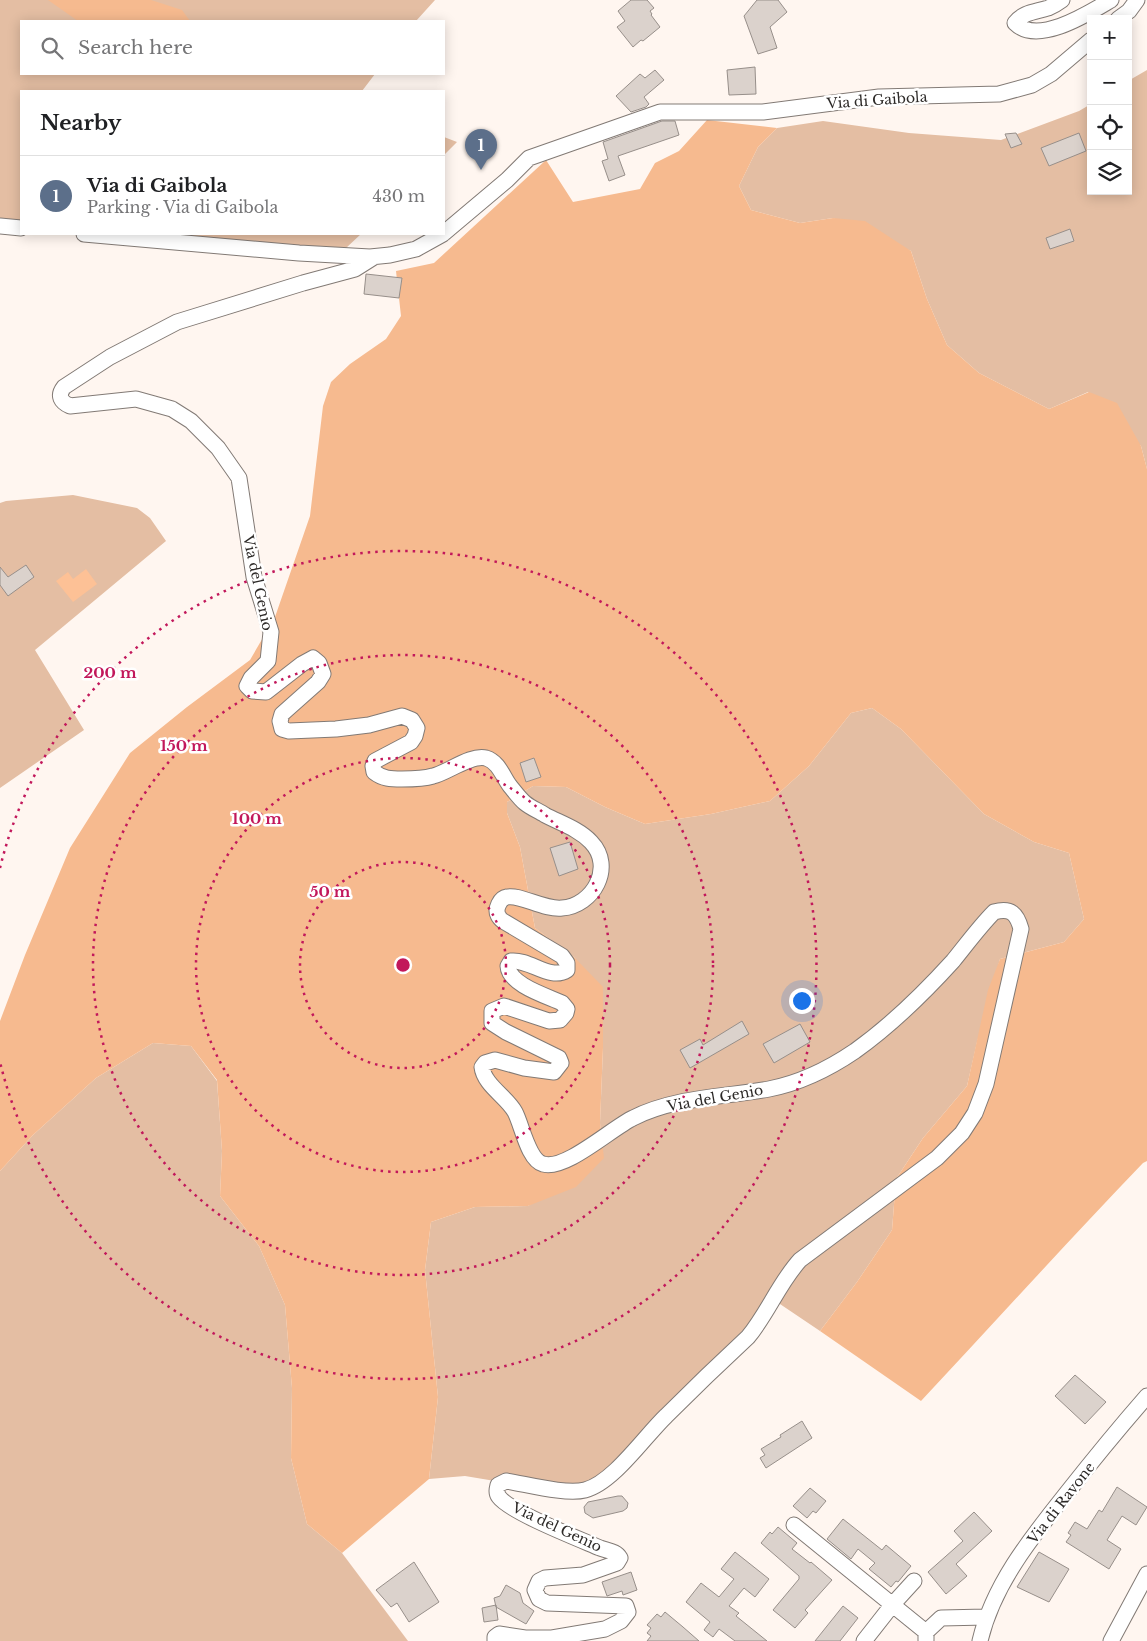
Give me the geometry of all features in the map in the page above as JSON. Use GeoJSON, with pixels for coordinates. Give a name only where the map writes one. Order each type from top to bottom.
{"type":"FeatureCollection","features":[{"type":"Feature","properties":{"kind":"street"},"geometry":{"type":"LineString","coordinates":[[1062,0],[1050,8],[1019,17],[1015,23],[1021,29],[1032,31],[1059,27],[1087,15],[1111,0]]}},
{"type":"Feature","properties":{"kind":"street"},"geometry":{"type":"LineString","coordinates":[[1123,15],[1137,0]]}},
{"type":"Feature","properties":{"kind":"street","name":"Via di Gaibola"},"geometry":{"type":"LineString","coordinates":[[445,233],[507,180],[529,158],[660,112],[763,112],[878,97],[999,94],[1032,85],[1051,74],[1087,43]]}},
{"type":"Feature","properties":{"kind":"street"},"geometry":{"type":"LineString","coordinates":[[0,226],[20,228]]}},
{"type":"Feature","properties":{"kind":"street","name":"Via di Gaibola"},"geometry":{"type":"LineString","coordinates":[[95,235],[299,253],[374,257],[416,249],[442,235]]}},
{"type":"Feature","properties":{"kind":"street","name":"Via del Genio"},"geometry":{"type":"LineString","coordinates":[[374,257],[355,270],[302,283],[177,322],[102,362],[64,387],[60,397],[63,403],[70,406],[136,399],[172,409],[191,421],[218,448],[234,468],[239,478],[254,577],[270,632],[268,661],[251,678],[247,686],[252,692],[266,692],[312,658],[319,663],[323,674],[318,682],[282,714],[280,721],[282,729],[289,731],[336,729],[369,725],[402,716],[412,720],[417,728],[415,736],[410,742],[376,761],[373,766],[374,772],[381,777],[420,779],[433,776],[475,758],[486,758],[496,765],[510,786],[526,804],[584,836],[592,843],[601,861],[601,877],[592,892],[580,904],[572,907],[552,909],[512,896],[505,897],[500,901],[498,909],[498,916],[503,921],[562,956],[567,963],[567,970],[561,974],[553,973],[521,961],[511,962],[508,966],[511,977],[519,983],[562,1003],[566,1012],[560,1020],[549,1021],[504,1006],[492,1011],[492,1023],[559,1058],[561,1063],[554,1072],[524,1068],[495,1060],[485,1063],[482,1067],[489,1082],[502,1094],[515,1112],[532,1155],[543,1164],[556,1164],[584,1150],[633,1117],[656,1109],[702,1098],[770,1089],[810,1076],[855,1051],[881,1031],[939,976],[994,912],[1002,910],[1013,913],[1018,918],[1021,929],[986,1084],[975,1113],[962,1133],[937,1158],[800,1260],[787,1274],[758,1324],[748,1337],[664,1417],[613,1474],[585,1490],[564,1490],[506,1481],[498,1486],[498,1496],[514,1509],[617,1554],[620,1558],[618,1564],[583,1575],[545,1578],[539,1581],[534,1590],[539,1599],[548,1603],[626,1606],[628,1612],[621,1621],[605,1629],[552,1638],[524,1638],[499,1634],[495,1641]]}},
{"type":"Feature","properties":{"kind":"street","name":"Via di Ravone"},"geometry":{"type":"LineString","coordinates":[[980,1641],[986,1617],[1001,1586],[1039,1529],[1147,1396]]}},
{"type":"Feature","properties":{"kind":"street"},"geometry":{"type":"LineString","coordinates":[[794,1525],[893,1604],[926,1636],[941,1618],[986,1617]]}},
{"type":"Feature","properties":{"kind":"street"},"geometry":{"type":"LineString","coordinates":[[1111,1641],[1147,1574]]}},
{"type":"Feature","properties":{"kind":"street"},"geometry":{"type":"LineString","coordinates":[[864,1641],[914,1581]]}},
{"type":"Feature","properties":{"kind":"shaded area"},"geometry":{"type":"Polygon","coordinates":[[[0,0],[435,0],[417,20],[20,20],[20,75],[374,75],[363,90],[20,90],[20,229],[0,228],[0,0]]]}},
{"type":"Feature","properties":{"kind":"shaded area"},"geometry":{"type":"Polygon","coordinates":[[[48,0],[151,0],[182,10],[189,20],[77,20],[48,0]]]}},
{"type":"Feature","properties":{"kind":"shaded area"},"geometry":{"type":"Polygon","coordinates":[[[1147,70],[1147,469],[1141,446],[1088,392],[1049,409],[979,373],[947,345],[927,299],[911,251],[833,218],[800,223],[751,210],[739,186],[758,147],[777,128],[823,121],[909,133],[1001,140],[1087,106],[1087,195],[1132,195],[1132,79],[1147,70]]]}},
{"type":"Feature","properties":{"kind":"shaded area"},"geometry":{"type":"Polygon","coordinates":[[[707,120],[777,128],[758,147],[739,186],[751,210],[800,223],[833,218],[865,221],[911,251],[927,299],[947,345],[979,373],[1049,409],[1089,392],[1117,403],[1141,446],[1147,469],[1147,1161],[1087,1222],[921,1401],[820,1331],[857,1282],[892,1230],[896,1179],[923,1138],[967,1086],[988,990],[1000,959],[1064,942],[1084,919],[1069,853],[1034,842],[984,814],[901,729],[872,708],[851,713],[809,766],[770,801],[711,814],[645,824],[605,807],[566,787],[533,786],[507,802],[507,813],[520,847],[535,928],[575,958],[603,987],[600,1123],[604,1158],[576,1187],[528,1206],[475,1207],[431,1222],[425,1270],[438,1397],[429,1479],[342,1553],[307,1524],[291,1458],[292,1388],[285,1305],[259,1246],[220,1196],[222,1151],[217,1080],[191,1046],[153,1043],[96,1078],[33,1135],[0,1171],[0,1021],[25,955],[70,848],[130,753],[250,660],[275,617],[310,516],[323,406],[331,382],[350,364],[386,339],[401,316],[396,271],[434,263],[546,160],[573,202],[640,189],[655,163],[679,151],[707,120]]]}},
{"type":"Feature","properties":{"kind":"shaded area"},"geometry":{"type":"Polygon","coordinates":[[[445,137],[457,142],[445,154],[445,137]]]}},
{"type":"Feature","properties":{"kind":"shaded area"},"geometry":{"type":"Polygon","coordinates":[[[117,235],[360,235],[346,248],[117,235]]]}},
{"type":"Feature","properties":{"kind":"shaded area"},"geometry":{"type":"Polygon","coordinates":[[[73,495],[137,508],[150,518],[166,541],[35,650],[84,730],[0,788],[0,503],[73,495]]]}},
{"type":"Feature","properties":{"kind":"shaded area"},"geometry":{"type":"Polygon","coordinates":[[[86,569],[97,584],[73,602],[56,581],[68,572],[73,579],[86,569]]]}},
{"type":"Feature","properties":{"kind":"shaded area"},"geometry":{"type":"Polygon","coordinates":[[[872,708],[901,729],[984,814],[1034,842],[1069,853],[1084,919],[1064,942],[1000,959],[967,1086],[923,1138],[896,1179],[892,1230],[857,1282],[820,1331],[774,1300],[679,1393],[594,1486],[538,1488],[465,1476],[429,1479],[438,1397],[425,1270],[431,1222],[475,1207],[528,1206],[603,1158],[600,1123],[603,1048],[575,958],[535,928],[520,847],[507,813],[507,802],[533,786],[566,787],[605,807],[645,824],[711,814],[770,801],[809,766],[851,713],[872,708]]]}},
{"type":"Feature","properties":{"kind":"shaded area"},"geometry":{"type":"Polygon","coordinates":[[[153,1043],[191,1046],[217,1081],[222,1151],[220,1196],[259,1246],[285,1305],[292,1388],[291,1458],[307,1524],[342,1553],[408,1641],[0,1641],[0,1171],[33,1135],[96,1078],[153,1043]]]}},
{"type":"Feature","properties":{"kind":"building"},"geometry":{"type":"Polygon","coordinates":[[[631,0],[647,0],[654,8],[650,11],[651,15],[660,27],[633,47],[617,27],[625,21],[618,11],[631,0]]]}},
{"type":"Feature","properties":{"kind":"building"},"geometry":{"type":"Polygon","coordinates":[[[757,0],[778,0],[787,12],[770,27],[777,48],[758,54],[744,16],[757,0]]]}},
{"type":"Feature","properties":{"kind":"building"},"geometry":{"type":"Polygon","coordinates":[[[755,67],[756,94],[729,95],[727,70],[755,67]]]}},
{"type":"Feature","properties":{"kind":"building"},"geometry":{"type":"Polygon","coordinates":[[[655,70],[664,80],[644,97],[649,104],[646,107],[631,112],[616,96],[640,74],[645,78],[655,70]]]}},
{"type":"Feature","properties":{"kind":"building"},"geometry":{"type":"Polygon","coordinates":[[[662,121],[675,121],[679,135],[618,156],[625,175],[609,181],[602,161],[608,159],[603,142],[662,121]]]}},
{"type":"Feature","properties":{"kind":"building"},"geometry":{"type":"Polygon","coordinates":[[[1016,133],[1022,144],[1011,148],[1005,134],[1016,133]]]}},
{"type":"Feature","properties":{"kind":"building"},"geometry":{"type":"Polygon","coordinates":[[[1079,133],[1086,151],[1049,166],[1041,148],[1079,133]]]}},
{"type":"Feature","properties":{"kind":"building"},"geometry":{"type":"Polygon","coordinates":[[[1070,229],[1074,241],[1050,249],[1046,238],[1070,229]]]}},
{"type":"Feature","properties":{"kind":"building"},"geometry":{"type":"Polygon","coordinates":[[[366,274],[402,278],[399,298],[364,294],[366,274]]]}},
{"type":"Feature","properties":{"kind":"building"},"geometry":{"type":"Polygon","coordinates":[[[26,565],[34,577],[8,596],[0,585],[0,567],[8,577],[26,565]]]}},
{"type":"Feature","properties":{"kind":"building"},"geometry":{"type":"Polygon","coordinates":[[[534,758],[541,777],[526,782],[520,763],[534,758]]]}},
{"type":"Feature","properties":{"kind":"building"},"geometry":{"type":"Polygon","coordinates":[[[570,842],[578,869],[559,876],[550,848],[570,842]]]}},
{"type":"Feature","properties":{"kind":"building"},"geometry":{"type":"Polygon","coordinates":[[[742,1021],[749,1034],[690,1068],[680,1050],[700,1039],[703,1045],[742,1021]]]}},
{"type":"Feature","properties":{"kind":"building"},"geometry":{"type":"Polygon","coordinates":[[[800,1024],[810,1042],[774,1063],[763,1044],[800,1024]]]}},
{"type":"Feature","properties":{"kind":"building"},"geometry":{"type":"Polygon","coordinates":[[[1075,1375],[1106,1402],[1085,1424],[1055,1396],[1075,1375]]]}},
{"type":"Feature","properties":{"kind":"building"},"geometry":{"type":"Polygon","coordinates":[[[802,1421],[812,1438],[766,1468],[760,1458],[765,1455],[761,1449],[802,1421]]]}},
{"type":"Feature","properties":{"kind":"building"},"geometry":{"type":"Polygon","coordinates":[[[1117,1487],[1147,1507],[1136,1525],[1122,1516],[1107,1540],[1121,1549],[1109,1569],[1066,1542],[1071,1535],[1068,1533],[1075,1522],[1087,1529],[1099,1510],[1102,1512],[1117,1487]]]}},
{"type":"Feature","properties":{"kind":"building"},"geometry":{"type":"Polygon","coordinates":[[[810,1488],[826,1501],[816,1513],[813,1511],[807,1518],[793,1506],[810,1488]]]}},
{"type":"Feature","properties":{"kind":"building"},"geometry":{"type":"Polygon","coordinates":[[[622,1496],[628,1503],[627,1508],[623,1511],[593,1518],[585,1513],[584,1507],[588,1502],[622,1496]]]}},
{"type":"Feature","properties":{"kind":"building"},"geometry":{"type":"Polygon","coordinates":[[[974,1512],[992,1531],[956,1564],[967,1576],[946,1594],[928,1572],[963,1541],[954,1531],[974,1512]]]}},
{"type":"Feature","properties":{"kind":"building"},"geometry":{"type":"Polygon","coordinates":[[[843,1519],[882,1550],[886,1545],[911,1566],[898,1582],[896,1581],[891,1587],[869,1569],[875,1563],[858,1549],[851,1559],[827,1539],[843,1519]]]}},
{"type":"Feature","properties":{"kind":"building"},"geometry":{"type":"Polygon","coordinates":[[[778,1527],[797,1543],[792,1549],[832,1580],[805,1610],[808,1613],[795,1628],[773,1610],[799,1579],[799,1576],[761,1543],[770,1532],[772,1534],[778,1527]]]}},
{"type":"Feature","properties":{"kind":"building"},"geometry":{"type":"Polygon","coordinates":[[[735,1552],[769,1579],[755,1597],[744,1588],[729,1606],[739,1613],[736,1616],[767,1641],[735,1641],[719,1629],[713,1637],[704,1630],[710,1622],[686,1602],[701,1583],[719,1597],[734,1579],[721,1569],[735,1552]]]}},
{"type":"Feature","properties":{"kind":"building"},"geometry":{"type":"Polygon","coordinates":[[[1039,1552],[1069,1569],[1049,1602],[1017,1587],[1039,1552]]]}},
{"type":"Feature","properties":{"kind":"building"},"geometry":{"type":"Polygon","coordinates":[[[414,1562],[439,1602],[409,1622],[397,1603],[391,1607],[376,1590],[414,1562]]]}},
{"type":"Feature","properties":{"kind":"building"},"geometry":{"type":"Polygon","coordinates":[[[631,1572],[637,1590],[623,1595],[622,1591],[607,1596],[602,1582],[631,1572]]]}},
{"type":"Feature","properties":{"kind":"building"},"geometry":{"type":"Polygon","coordinates":[[[506,1585],[520,1593],[523,1603],[534,1611],[526,1624],[496,1607],[494,1598],[500,1596],[506,1585]]]}},
{"type":"Feature","properties":{"kind":"building"},"geometry":{"type":"Polygon","coordinates":[[[496,1605],[498,1620],[484,1622],[482,1608],[496,1605]]]}},
{"type":"Feature","properties":{"kind":"building"},"geometry":{"type":"Polygon","coordinates":[[[843,1606],[858,1618],[840,1641],[815,1641],[843,1606]]]}},
{"type":"Feature","properties":{"kind":"building"},"geometry":{"type":"Polygon","coordinates":[[[665,1612],[699,1641],[647,1641],[651,1636],[647,1633],[651,1628],[647,1625],[657,1614],[661,1617],[665,1612]]]}},
{"type":"Feature","properties":{"kind":"place","name":"Via di Gaibola"},"geometry":{"type":"Point","coordinates":[481,170]}}]}
